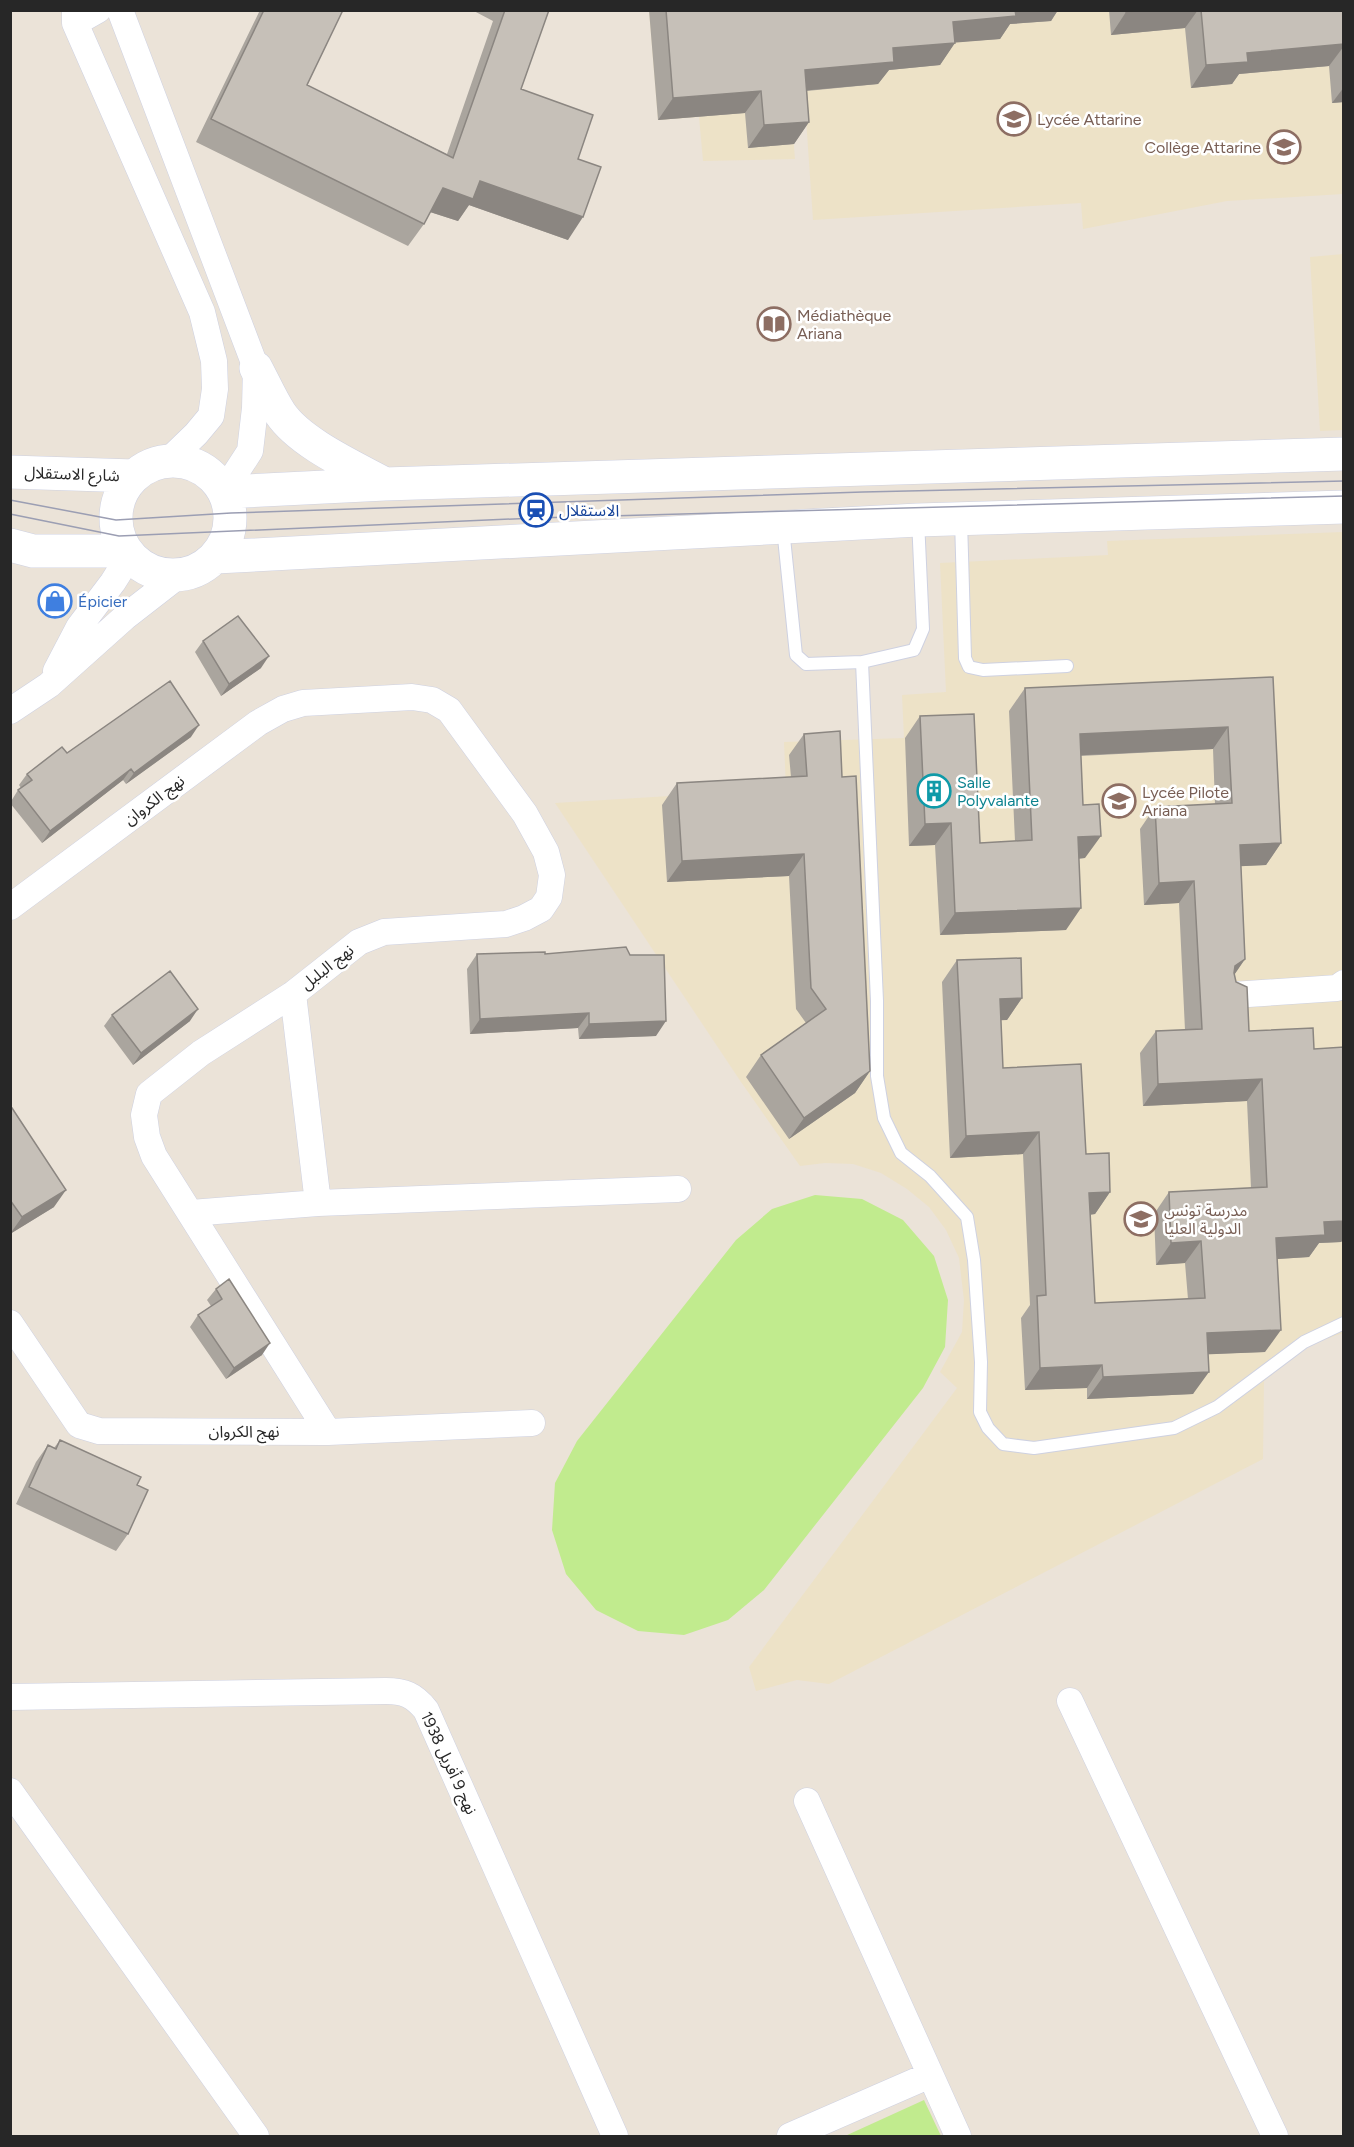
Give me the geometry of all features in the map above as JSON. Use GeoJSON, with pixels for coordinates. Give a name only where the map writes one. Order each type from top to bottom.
{"type":"FeatureCollection","features":[{"type":"Feature","properties":{"kind":"street"},"geometry":{"type":"LineString","coordinates":[[98,10],[75,17],[202,312],[214,361],[211,416],[196,434],[168,460],[150,465],[134,476],[124,489],[118,504],[116,520],[119,536],[128,553],[152,571],[179,575]]}},
{"type":"Feature","properties":{"kind":"street"},"geometry":{"type":"LineString","coordinates":[[120,10],[256,368],[281,415],[304,436],[347,464],[385,484]]}},
{"type":"Feature","properties":{"kind":"street"},"geometry":{"type":"LineString","coordinates":[[225,492],[249,451],[255,408],[256,368]]}},
{"type":"Feature","properties":{"kind":"street"},"geometry":{"type":"LineString","coordinates":[[225,492],[385,484],[1344,454]]}},
{"type":"Feature","properties":{"kind":"street"},"geometry":{"type":"LineString","coordinates":[[168,460],[201,467],[225,492],[231,513],[230,531],[216,557]]}},
{"type":"Feature","properties":{"kind":"street","name":"شارع الاستقلال"},"geometry":{"type":"LineString","coordinates":[[10,472],[134,476]]}},
{"type":"Feature","properties":{"kind":"street"},"geometry":{"type":"LineString","coordinates":[[10,711],[48,685],[125,617],[179,575],[216,557],[918,520],[1344,507]]}},
{"type":"Feature","properties":{"kind":"street"},"geometry":{"type":"LineString","coordinates":[[10,545],[33,551],[128,553]]}},
{"type":"Feature","properties":{"kind":"street"},"geometry":{"type":"LineString","coordinates":[[48,685],[79,627],[113,582],[128,553]]}},
{"type":"Feature","properties":{"kind":"street","name":"نهج البلبل"},"geometry":{"type":"LineString","coordinates":[[303,703],[412,697],[432,700],[449,710],[525,814],[546,852],[552,875],[549,897],[541,909],[524,918],[506,924],[384,932],[359,942],[293,994],[201,1053],[148,1094],[144,1115],[147,1137],[154,1156],[328,1432]]}},
{"type":"Feature","properties":{"kind":"street","name":"نهج الكروان"},"geometry":{"type":"LineString","coordinates":[[10,907],[258,723],[283,709],[303,703]]}},
{"type":"Feature","properties":{"kind":"street"},"geometry":{"type":"LineString","coordinates":[[1233,995],[1337,988],[1344,983]]}},
{"type":"Feature","properties":{"kind":"street"},"geometry":{"type":"LineString","coordinates":[[293,994],[318,1203]]}},
{"type":"Feature","properties":{"kind":"street"},"geometry":{"type":"LineString","coordinates":[[191,1213],[318,1203],[678,1189]]}},
{"type":"Feature","properties":{"kind":"street","name":"نهج الكروان"},"geometry":{"type":"LineString","coordinates":[[10,1323],[79,1425],[99,1431],[328,1432],[532,1423]]}},
{"type":"Feature","properties":{"kind":"street","name":"نهج 9 أفريل 1938"},"geometry":{"type":"LineString","coordinates":[[10,1697],[403,1691],[417,1699],[426,1710],[615,2136]]}},
{"type":"Feature","properties":{"kind":"street"},"geometry":{"type":"LineString","coordinates":[[1070,1701],[1275,2136]]}},
{"type":"Feature","properties":{"kind":"street"},"geometry":{"type":"LineString","coordinates":[[10,1791],[256,2136]]}},
{"type":"Feature","properties":{"kind":"street"},"geometry":{"type":"LineString","coordinates":[[807,1801],[958,2136]]}},
{"type":"Feature","properties":{"kind":"street"},"geometry":{"type":"LineString","coordinates":[[790,2136],[930,2075]]}},
{"type":"Feature","properties":{"kind":"lane"},"geometry":{"type":"LineString","coordinates":[[961,519],[965,658],[969,667],[983,669],[1067,666]]}},
{"type":"Feature","properties":{"kind":"lane"},"geometry":{"type":"LineString","coordinates":[[783,527],[796,654],[806,664],[862,662],[914,650],[923,629],[918,520]]}},
{"type":"Feature","properties":{"kind":"lane"},"geometry":{"type":"LineString","coordinates":[[862,662],[878,1001],[877,1076],[884,1118],[901,1153],[930,1176],[967,1217],[974,1260],[981,1362],[980,1412],[988,1428],[1003,1444],[1034,1448],[1174,1428],[1217,1407],[1304,1342],[1344,1323]]}},
{"type":"Feature","properties":{"kind":"shaded area","name":"Lycée Attarine"},"geometry":{"type":"Polygon","coordinates":[[[649,11],[1343,11],[1343,194],[1227,201],[1083,229],[1081,203],[813,220],[803,75],[788,76],[795,159],[703,161],[699,117],[658,120],[649,11]]]}},
{"type":"Feature","properties":{"kind":"shaded area"},"geometry":{"type":"Polygon","coordinates":[[[1343,254],[1343,430],[1320,431],[1310,257],[1343,254]]]}},
{"type":"Feature","properties":{"kind":"shaded area"},"geometry":{"type":"Polygon","coordinates":[[[1343,532],[1343,1333],[1310,1345],[1264,1381],[1263,1459],[829,1684],[797,1680],[756,1691],[749,1667],[957,1388],[940,1372],[962,1332],[964,1300],[959,1258],[946,1230],[929,1207],[907,1189],[881,1173],[853,1164],[825,1163],[800,1166],[741,1082],[555,803],[786,789],[784,742],[904,738],[902,695],[946,692],[940,563],[1108,555],[1107,541],[1343,532]]]}},
{"type":"Feature","properties":{"kind":"green space"},"geometry":{"type":"Polygon","coordinates":[[[815,1195],[862,1199],[903,1220],[934,1256],[948,1300],[945,1347],[923,1388],[764,1590],[728,1620],[684,1635],[638,1631],[596,1610],[566,1574],[552,1530],[555,1483],[577,1441],[736,1240],[772,1209],[815,1195]]]}},
{"type":"Feature","properties":{"kind":"green space"},"geometry":{"type":"Polygon","coordinates":[[[924,2100],[941,2136],[845,2136],[924,2100]]]}},
{"type":"Feature","properties":{"kind":"building"},"geometry":{"type":"Polygon","coordinates":[[[264,10],[343,10],[307,85],[453,158],[505,10],[549,10],[521,89],[593,115],[578,159],[601,167],[583,217],[480,181],[473,199],[443,188],[424,224],[211,119],[264,10]]]}},
{"type":"Feature","properties":{"kind":"building"},"geometry":{"type":"Polygon","coordinates":[[[666,10],[1015,10],[1016,16],[953,22],[955,43],[893,48],[894,62],[805,70],[809,122],[764,125],[761,91],[673,98],[666,10]]]}},
{"type":"Feature","properties":{"kind":"building"},"geometry":{"type":"Polygon","coordinates":[[[1201,10],[1344,10],[1344,44],[1247,53],[1248,62],[1206,65],[1201,10]]]}},
{"type":"Feature","properties":{"kind":"building"},"geometry":{"type":"Polygon","coordinates":[[[238,616],[269,656],[229,684],[203,641],[238,616]]]}},
{"type":"Feature","properties":{"kind":"building"},"geometry":{"type":"Polygon","coordinates":[[[1273,677],[1281,843],[1240,845],[1245,959],[1235,966],[1234,973],[1236,982],[1247,987],[1249,1031],[1313,1028],[1314,1049],[1344,1047],[1344,1221],[1324,1222],[1325,1235],[1276,1238],[1281,1330],[1207,1333],[1209,1372],[1103,1377],[1102,1365],[1040,1368],[1037,1296],[1046,1295],[1039,1132],[966,1136],[957,960],[1021,958],[1022,998],[1000,999],[1003,1068],[1081,1064],[1086,1154],[1109,1153],[1110,1192],[1089,1193],[1095,1303],[1205,1298],[1201,1241],[1171,1243],[1169,1192],[1267,1187],[1262,1079],[1158,1084],[1156,1031],[1202,1029],[1194,881],[1159,883],[1155,807],[1232,803],[1228,727],[1080,734],[1083,805],[1099,804],[1101,836],[1078,837],[1081,908],[955,913],[951,823],[925,824],[920,716],[974,714],[980,843],[1032,840],[1025,688],[1273,677]]]}},
{"type":"Feature","properties":{"kind":"building"},"geometry":{"type":"Polygon","coordinates":[[[170,681],[199,725],[134,773],[131,769],[50,831],[18,790],[32,780],[27,774],[62,747],[67,753],[170,681]]]}},
{"type":"Feature","properties":{"kind":"building"},"geometry":{"type":"Polygon","coordinates":[[[840,731],[842,777],[856,776],[870,1071],[804,1118],[761,1055],[826,1009],[811,988],[804,854],[682,861],[677,783],[807,776],[804,734],[840,731]]]}},
{"type":"Feature","properties":{"kind":"building"},"geometry":{"type":"Polygon","coordinates":[[[626,947],[630,955],[664,955],[666,1021],[589,1024],[589,1013],[480,1019],[477,954],[545,952],[545,954],[626,947]]]}},
{"type":"Feature","properties":{"kind":"building"},"geometry":{"type":"Polygon","coordinates":[[[170,971],[198,1009],[141,1053],[112,1015],[170,971]]]}},
{"type":"Feature","properties":{"kind":"building"},"geometry":{"type":"Polygon","coordinates":[[[12,1108],[66,1190],[22,1217],[10,1200],[10,1109],[12,1108]]]}},
{"type":"Feature","properties":{"kind":"building"},"geometry":{"type":"Polygon","coordinates":[[[229,1279],[270,1343],[234,1368],[198,1315],[222,1299],[216,1289],[229,1279]]]}},
{"type":"Feature","properties":{"kind":"building"},"geometry":{"type":"Polygon","coordinates":[[[60,1440],[141,1477],[137,1485],[148,1490],[128,1534],[29,1487],[48,1445],[56,1449],[60,1440]]]}},
{"type":"Feature","properties":{"kind":"tram line"},"geometry":{"type":"LineString","coordinates":[[10,500],[116,520],[231,513],[863,492],[1344,481]]}},
{"type":"Feature","properties":{"kind":"tram line"},"geometry":{"type":"LineString","coordinates":[[10,514],[119,536],[536,518],[1344,496]]}},
{"type":"Feature","properties":{"kind":"place","name":"Lycée Attarine"},"geometry":{"type":"Point","coordinates":[1014,119]}},
{"type":"Feature","properties":{"kind":"place","name":"Collège Attarine"},"geometry":{"type":"Point","coordinates":[1284,147]}},
{"type":"Feature","properties":{"kind":"place","name":"Médiathèque Ariana"},"geometry":{"type":"Point","coordinates":[774,324]}},
{"type":"Feature","properties":{"kind":"place","name":"الاستقلال"},"geometry":{"type":"Point","coordinates":[536,510]}},
{"type":"Feature","properties":{"kind":"place","name":"Épicier"},"geometry":{"type":"Point","coordinates":[55,601]}},
{"type":"Feature","properties":{"kind":"place","name":"Salle Polyvalante"},"geometry":{"type":"Point","coordinates":[934,791]}},
{"type":"Feature","properties":{"kind":"place","name":"Lycée Pilote Ariana"},"geometry":{"type":"Point","coordinates":[1119,801]}},
{"type":"Feature","properties":{"kind":"place","name":"مدرسة تونس الدولية العليا"},"geometry":{"type":"Point","coordinates":[1141,1219]}}]}
